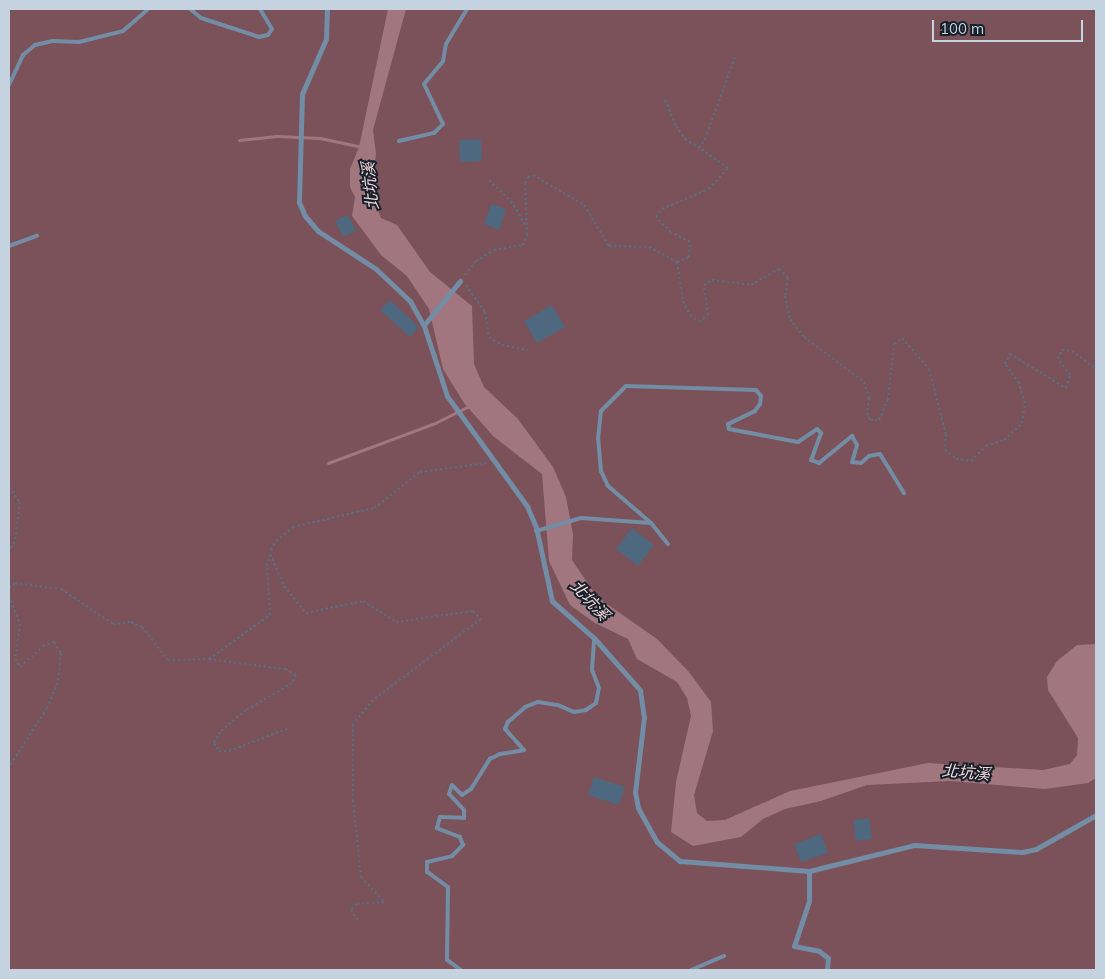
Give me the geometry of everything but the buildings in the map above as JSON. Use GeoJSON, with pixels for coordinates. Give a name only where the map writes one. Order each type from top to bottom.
{"type":"FeatureCollection","features":[{"type":"Feature","properties":{"kind":"street"},"geometry":{"type":"LineString","coordinates":[[327,9],[326,39],[302,94],[300,202],[305,216],[331,242],[376,269],[410,301],[424,326],[447,396],[527,506],[537,531],[552,600],[594,638],[640,690],[644,717],[635,792],[638,808],[657,842],[680,861],[809,871],[914,845],[1022,852],[1036,850],[1096,815]]}},
{"type":"Feature","properties":{"kind":"street"},"geometry":{"type":"LineString","coordinates":[[424,325],[460,280]]}},
{"type":"Feature","properties":{"kind":"street"},"geometry":{"type":"LineString","coordinates":[[809,871],[809,901],[794,946],[819,951],[828,958],[827,970]]}},
{"type":"Feature","properties":{"kind":"lane"},"geometry":{"type":"LineString","coordinates":[[9,84],[23,55],[35,45],[53,41],[79,42],[122,31],[148,9]]}},
{"type":"Feature","properties":{"kind":"lane"},"geometry":{"type":"LineString","coordinates":[[190,9],[200,18],[259,37],[268,36],[272,29],[260,9]]}},
{"type":"Feature","properties":{"kind":"lane"},"geometry":{"type":"LineString","coordinates":[[399,142],[434,133],[443,124],[424,84],[442,61],[446,44],[467,9]]}},
{"type":"Feature","properties":{"kind":"lane"},"geometry":{"type":"LineString","coordinates":[[9,246],[37,236]]}},
{"type":"Feature","properties":{"kind":"lane"},"geometry":{"type":"LineString","coordinates":[[668,544],[651,523],[608,486],[601,471],[598,439],[601,412],[626,386],[756,390],[762,396],[760,404],[755,411],[728,424],[729,429],[798,442],[817,429],[821,433],[812,460],[819,463],[852,436],[857,445],[852,462],[860,463],[869,456],[880,454],[904,493]]}},
{"type":"Feature","properties":{"kind":"lane"},"geometry":{"type":"LineString","coordinates":[[537,531],[581,518],[651,523]]}},
{"type":"Feature","properties":{"kind":"lane"},"geometry":{"type":"LineString","coordinates":[[460,970],[447,960],[448,887],[427,872],[427,862],[452,856],[463,845],[460,837],[437,828],[440,817],[464,818],[464,810],[448,794],[452,786],[462,795],[470,789],[490,759],[500,754],[524,750],[505,730],[508,722],[525,707],[538,702],[558,705],[574,712],[586,710],[596,703],[599,688],[592,670],[594,638]]}},
{"type":"Feature","properties":{"kind":"lane"},"geometry":{"type":"LineString","coordinates":[[690,970],[724,956]]}},
{"type":"Feature","properties":{"kind":"path"},"geometry":{"type":"LineString","coordinates":[[699,148],[735,58]]}},
{"type":"Feature","properties":{"kind":"path"},"geometry":{"type":"LineString","coordinates":[[664,100],[676,126],[685,139],[728,168],[708,190],[662,210],[656,217],[671,232],[690,242],[689,257],[677,262]]}},
{"type":"Feature","properties":{"kind":"path"},"geometry":{"type":"LineString","coordinates":[[528,350],[502,345],[489,337],[485,312],[477,297],[461,280],[476,261],[494,250],[523,245],[527,226],[525,183],[528,176],[533,175],[584,205],[609,246],[649,247],[677,262]]}},
{"type":"Feature","properties":{"kind":"path"},"geometry":{"type":"LineString","coordinates":[[489,180],[511,201],[527,226]]}},
{"type":"Feature","properties":{"kind":"path"},"geometry":{"type":"LineString","coordinates":[[677,262],[683,301],[690,315],[699,322],[708,315],[704,285],[712,280],[751,286],[779,269],[788,278],[785,296],[790,319],[804,337],[864,382],[869,398],[867,412],[870,420],[879,420],[886,405],[894,344],[902,338],[929,369],[946,434],[945,450],[956,459],[971,461],[986,446],[1004,440],[1022,423],[1025,403],[1019,383],[1005,364],[1010,354],[1066,388],[1070,375],[1058,359],[1062,350],[1072,352],[1096,369]]}},
{"type":"Feature","properties":{"kind":"path"},"geometry":{"type":"LineString","coordinates":[[209,659],[270,615],[267,566],[270,554],[276,541],[294,527],[374,508],[420,472],[495,462]]}},
{"type":"Feature","properties":{"kind":"path"},"geometry":{"type":"LineString","coordinates":[[9,487],[20,502],[14,542],[9,550]]}},
{"type":"Feature","properties":{"kind":"path"},"geometry":{"type":"LineString","coordinates":[[270,554],[284,586],[306,613],[364,600],[396,622],[474,611],[481,619],[372,700],[353,724],[353,790],[361,877],[384,902],[357,904],[351,910],[358,920]]}},
{"type":"Feature","properties":{"kind":"path"},"geometry":{"type":"LineString","coordinates":[[9,588],[15,582],[61,589],[113,624],[131,622],[142,627],[168,660],[209,659],[285,669],[296,675],[292,684],[246,710],[220,732],[214,743],[219,751],[229,751],[289,728]]}},
{"type":"Feature","properties":{"kind":"path"},"geometry":{"type":"LineString","coordinates":[[9,596],[20,624],[15,659],[20,667],[43,646],[54,642],[60,653],[58,683],[48,708],[9,767]]}},
{"type":"Feature","properties":{"kind":"shaded area"},"geometry":{"type":"Polygon","coordinates":[[[9,9],[1096,9],[1096,970],[9,970],[9,9]]]}},
{"type":"Feature","properties":{"kind":"water","name":"北坑溪"},"geometry":{"type":"Polygon","coordinates":[[[388,9],[406,9],[373,130],[376,154],[371,191],[381,218],[397,225],[430,272],[472,306],[474,364],[484,387],[518,419],[553,467],[566,497],[573,534],[572,560],[597,597],[657,639],[689,672],[711,702],[713,731],[694,795],[697,813],[707,821],[725,820],[790,791],[928,763],[1043,770],[1070,764],[1077,755],[1078,738],[1048,690],[1047,677],[1057,661],[1077,645],[1096,644],[1096,778],[1088,783],[1045,789],[951,781],[867,785],[821,801],[785,809],[763,819],[741,837],[693,846],[671,832],[676,782],[691,716],[687,698],[677,682],[637,659],[628,639],[595,623],[570,605],[549,561],[542,474],[493,436],[464,403],[443,369],[429,309],[407,276],[381,255],[352,216],[355,197],[350,187],[350,169],[359,147],[388,9]]]}},
{"type":"Feature","properties":{"kind":"waterway"},"geometry":{"type":"LineString","coordinates":[[239,140],[277,136],[320,138],[362,147]]}},
{"type":"Feature","properties":{"kind":"waterway"},"geometry":{"type":"LineString","coordinates":[[328,463],[435,423],[471,405]]}}]}
